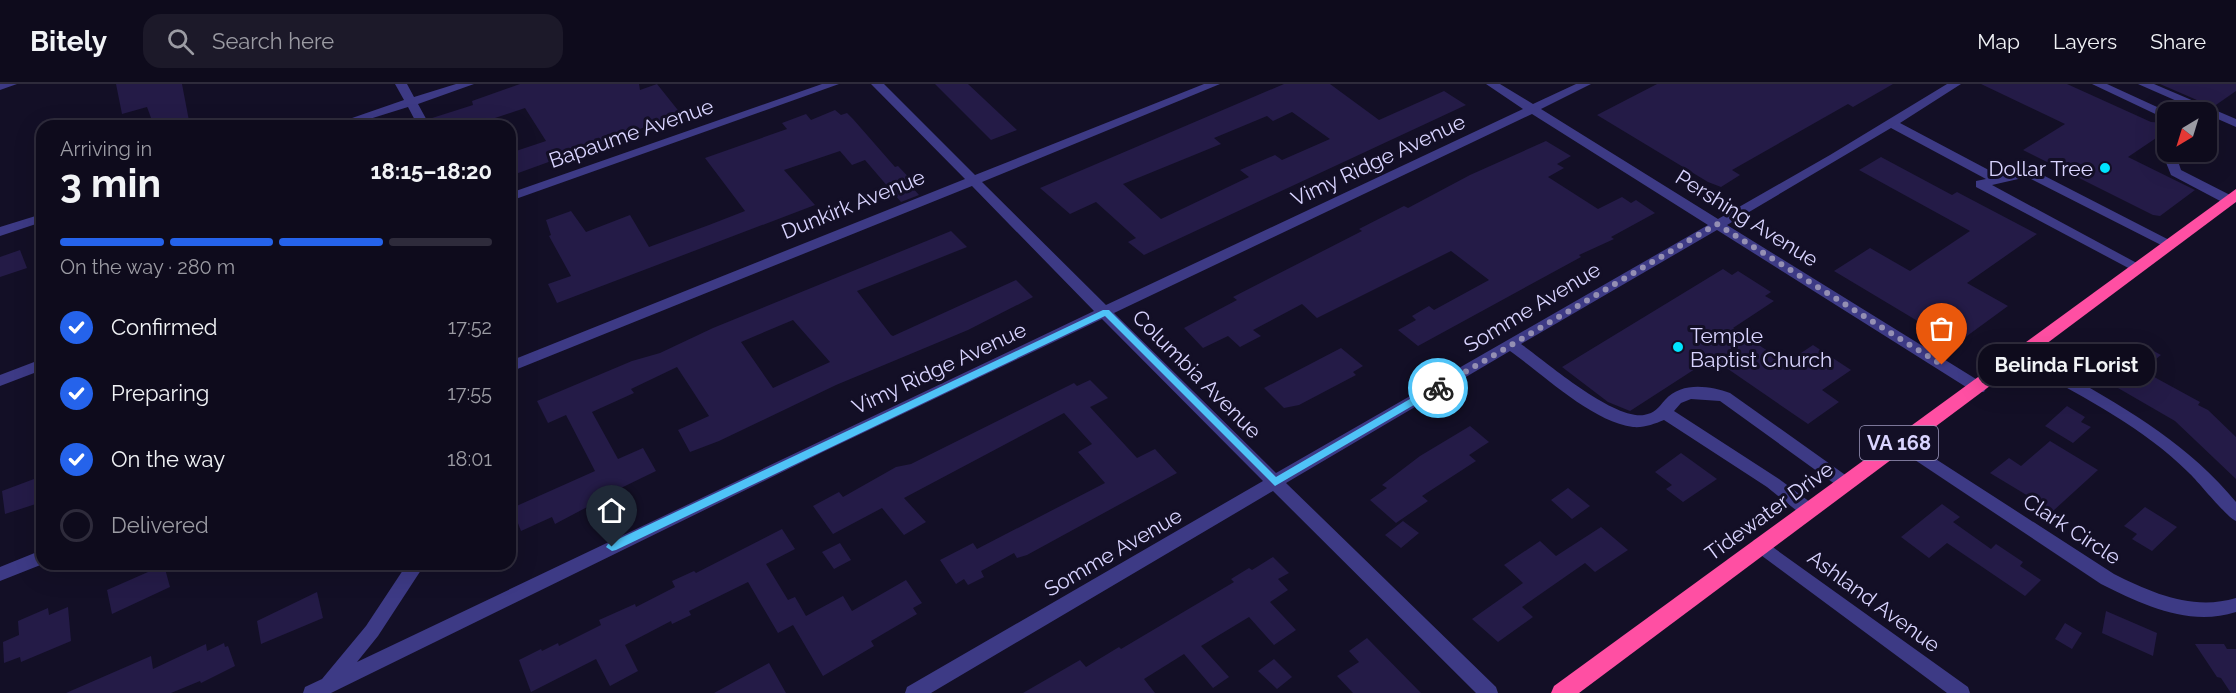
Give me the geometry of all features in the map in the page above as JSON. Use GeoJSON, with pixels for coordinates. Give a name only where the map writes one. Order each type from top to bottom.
{"type":"FeatureCollection","features":[{"type":"Feature","properties":{"kind":"highway","name":"Tidewater Drive"},"geometry":{"type":"LineString","coordinates":[[1562,693],[1900,442],[1979,388],[2232,197]]}},
{"type":"Feature","properties":{"kind":"street"},"geometry":{"type":"LineString","coordinates":[[401,84],[421,120]]}},
{"type":"Feature","properties":{"kind":"street"},"geometry":{"type":"LineString","coordinates":[[354,120],[468,84]]}},
{"type":"Feature","properties":{"kind":"street","name":"Bapaume Avenue"},"geometry":{"type":"LineString","coordinates":[[516,195],[833,84]]}},
{"type":"Feature","properties":{"kind":"street","name":"Columbia Avenue"},"geometry":{"type":"LineString","coordinates":[[877,84],[1489,693]]}},
{"type":"Feature","properties":{"kind":"street","name":"Dunkirk Avenue"},"geometry":{"type":"LineString","coordinates":[[516,365],[1214,84]]}},
{"type":"Feature","properties":{"kind":"street","name":"Pershing Avenue"},"geometry":{"type":"LineString","coordinates":[[1492,84],[1979,388]]}},
{"type":"Feature","properties":{"kind":"street","name":"Vimy Ridge Avenue"},"geometry":{"type":"LineString","coordinates":[[319,691],[785,464],[1585,84]]}},
{"type":"Feature","properties":{"kind":"street","name":"Somme Avenue"},"geometry":{"type":"LineString","coordinates":[[914,693],[1955,84]]}},
{"type":"Feature","properties":{"kind":"street"},"geometry":{"type":"LineString","coordinates":[[2098,84],[2157,112]]}},
{"type":"Feature","properties":{"kind":"street"},"geometry":{"type":"LineString","coordinates":[[2118,93],[2131,84]]}},
{"type":"Feature","properties":{"kind":"street"},"geometry":{"type":"LineString","coordinates":[[2144,84],[2236,123]]}},
{"type":"Feature","properties":{"kind":"street"},"geometry":{"type":"LineString","coordinates":[[1891,123],[1998,180]]}},
{"type":"Feature","properties":{"kind":"street"},"geometry":{"type":"LineString","coordinates":[[2172,162],[2175,172],[2232,197]]}},
{"type":"Feature","properties":{"kind":"street"},"geometry":{"type":"LineString","coordinates":[[2139,268],[1980,184],[2029,173],[2170,244]]}},
{"type":"Feature","properties":{"kind":"street"},"geometry":{"type":"LineString","coordinates":[[0,232],[36,221]]}},
{"type":"Feature","properties":{"kind":"street"},"geometry":{"type":"LineString","coordinates":[[1511,344],[1606,410],[1627,420],[1652,421],[1665,413],[1668,406],[1688,393],[1708,390],[1725,397],[1845,483]]}},
{"type":"Feature","properties":{"kind":"street"},"geometry":{"type":"LineString","coordinates":[[2021,356],[2133,421],[2164,443],[2193,468],[2236,514]]}},
{"type":"Feature","properties":{"kind":"street"},"geometry":{"type":"LineString","coordinates":[[0,381],[36,366]]}},
{"type":"Feature","properties":{"kind":"street"},"geometry":{"type":"LineString","coordinates":[[1665,413],[1773,483],[1808,510]]}},
{"type":"Feature","properties":{"kind":"street","name":"Clark Circle"},"geometry":{"type":"LineString","coordinates":[[1900,442],[2093,571],[2126,588],[2186,608],[2210,611],[2236,606]]}},
{"type":"Feature","properties":{"kind":"street","name":"Ashland Avenue"},"geometry":{"type":"LineString","coordinates":[[1760,545],[1962,693]]}},
{"type":"Feature","properties":{"kind":"street"},"geometry":{"type":"LineString","coordinates":[[0,574],[36,559]]}},
{"type":"Feature","properties":{"kind":"street"},"geometry":{"type":"LineString","coordinates":[[319,691],[372,631],[412,570]]}},
{"type":"Feature","properties":{"kind":"building"},"geometry":{"type":"Polygon","coordinates":[[[116,84],[182,84],[189,120],[152,120],[147,107],[122,114],[116,84]]]}},
{"type":"Feature","properties":{"kind":"building"},"geometry":{"type":"Polygon","coordinates":[[[520,84],[639,84],[640,90],[657,84],[681,114],[516,174],[516,151],[546,141],[525,108],[489,120],[429,120],[473,105],[472,101],[520,84]]]}},
{"type":"Feature","properties":{"kind":"building"},"geometry":{"type":"Polygon","coordinates":[[[935,84],[968,84],[1017,130],[991,140],[935,84]]]}},
{"type":"Feature","properties":{"kind":"building"},"geometry":{"type":"Polygon","coordinates":[[[1284,84],[1330,84],[1379,120],[1444,91],[1466,105],[1144,255],[1128,242],[1136,238],[1096,202],[1070,214],[1040,188],[1284,84]],[[1292,112],[1273,121],[1267,116],[1214,138],[1221,144],[1123,184],[1161,219],[1249,177],[1240,170],[1275,155],[1282,160],[1330,139],[1292,112]]]}},
{"type":"Feature","properties":{"kind":"building"},"geometry":{"type":"Polygon","coordinates":[[[1657,84],[1893,84],[1853,107],[1848,104],[1732,170],[1740,175],[1721,187],[1708,182],[1597,115],[1657,84]]]}},
{"type":"Feature","properties":{"kind":"building"},"geometry":{"type":"Polygon","coordinates":[[[1981,84],[2067,84],[2151,122],[2157,122],[2157,137],[2128,157],[2195,190],[2160,216],[2153,215],[2023,150],[2065,124],[1981,84]]]}},
{"type":"Feature","properties":{"kind":"building"},"geometry":{"type":"Polygon","coordinates":[[[2160,84],[2236,84],[2236,91],[2217,104],[2217,102],[2201,102],[2160,84]]]}},
{"type":"Feature","properties":{"kind":"building"},"geometry":{"type":"Polygon","coordinates":[[[835,110],[841,115],[847,113],[853,119],[895,167],[898,166],[916,185],[911,186],[919,195],[901,202],[865,160],[852,165],[840,151],[784,170],[815,205],[557,303],[548,284],[571,276],[549,236],[551,235],[546,220],[571,211],[586,232],[630,215],[649,247],[709,225],[745,211],[705,158],[787,129],[782,123],[806,114],[811,120],[835,110]]]}},
{"type":"Feature","properties":{"kind":"building"},"geometry":{"type":"Polygon","coordinates":[[[1546,141],[1571,156],[1557,164],[1564,168],[1548,177],[1598,209],[1622,197],[1631,203],[1636,200],[1655,213],[1611,237],[1614,239],[1579,255],[1581,257],[1418,346],[1398,330],[1416,320],[1412,316],[1429,306],[1434,310],[1489,280],[1451,251],[1317,318],[1302,304],[1253,330],[1261,336],[1240,347],[1228,336],[1203,348],[1184,328],[1237,300],[1233,297],[1362,231],[1359,229],[1404,206],[1408,208],[1470,175],[1546,141]]]}},
{"type":"Feature","properties":{"kind":"building"},"geometry":{"type":"Polygon","coordinates":[[[1881,157],[1952,195],[1957,192],[2037,234],[1967,283],[2008,306],[1956,344],[1834,271],[1870,248],[1910,271],[1970,231],[1859,170],[1881,157]]]}},
{"type":"Feature","properties":{"kind":"building"},"geometry":{"type":"Polygon","coordinates":[[[951,231],[967,247],[857,291],[891,335],[1016,280],[1033,297],[968,330],[836,385],[719,441],[690,452],[678,430],[709,416],[677,367],[631,389],[634,393],[592,412],[618,459],[643,448],[656,471],[590,503],[591,505],[555,524],[552,517],[521,531],[516,518],[516,506],[595,471],[566,415],[548,423],[537,401],[632,361],[660,353],[713,328],[951,231]],[[793,320],[741,342],[773,388],[830,362],[793,320]]]}},
{"type":"Feature","properties":{"kind":"building"},"geometry":{"type":"Polygon","coordinates":[[[20,250],[27,268],[0,277],[0,257],[20,250]]]}},
{"type":"Feature","properties":{"kind":"building","name":"Temple Baptist Church"},"geometry":{"type":"Polygon","coordinates":[[[1723,269],[1732,275],[1738,271],[1771,292],[1765,296],[1774,301],[1733,328],[1786,363],[1813,345],[1851,370],[1822,390],[1839,402],[1808,424],[1712,358],[1630,411],[1608,402],[1562,367],[1723,269]]]}},
{"type":"Feature","properties":{"kind":"building"},"geometry":{"type":"Polygon","coordinates":[[[2137,342],[2161,355],[2143,369],[2145,372],[2200,402],[2198,405],[2208,410],[2236,437],[2236,479],[2175,421],[2080,366],[2106,347],[2120,356],[2137,342]]]}},
{"type":"Feature","properties":{"kind":"building"},"geometry":{"type":"Polygon","coordinates":[[[1341,348],[1363,366],[1353,372],[1356,375],[1299,405],[1284,408],[1264,388],[1341,348]]]}},
{"type":"Feature","properties":{"kind":"building"},"geometry":{"type":"Polygon","coordinates":[[[1090,380],[1108,398],[1090,407],[1137,458],[1155,449],[1177,473],[1027,555],[1017,558],[1014,553],[981,571],[984,577],[968,585],[964,579],[956,584],[940,560],[973,543],[977,549],[1105,483],[1078,452],[1092,444],[1064,413],[904,498],[926,522],[904,535],[882,508],[833,534],[813,506],[839,492],[843,497],[896,467],[911,464],[1074,383],[1077,386],[1090,380]]]}},
{"type":"Feature","properties":{"kind":"building"},"geometry":{"type":"Polygon","coordinates":[[[2067,406],[2085,417],[2081,422],[2091,427],[2073,443],[2045,426],[2067,406]]]}},
{"type":"Feature","properties":{"kind":"building"},"geometry":{"type":"Polygon","coordinates":[[[1470,426],[1489,442],[1469,455],[1476,461],[1422,496],[1428,501],[1396,523],[1370,500],[1387,488],[1382,485],[1420,456],[1470,426]]]}},
{"type":"Feature","properties":{"kind":"building"},"geometry":{"type":"Polygon","coordinates":[[[2050,441],[2098,470],[2053,511],[1990,473],[2009,458],[2021,466],[2050,441]]]}},
{"type":"Feature","properties":{"kind":"building"},"geometry":{"type":"Polygon","coordinates":[[[1681,453],[1717,479],[1683,502],[1666,489],[1672,485],[1655,472],[1681,453]]]}},
{"type":"Feature","properties":{"kind":"building"},"geometry":{"type":"Polygon","coordinates":[[[36,478],[36,504],[5,514],[2,491],[36,478]]]}},
{"type":"Feature","properties":{"kind":"building"},"geometry":{"type":"Polygon","coordinates":[[[1568,488],[1590,506],[1572,519],[1551,500],[1568,488]]]}},
{"type":"Feature","properties":{"kind":"building"},"geometry":{"type":"Polygon","coordinates":[[[1942,504],[1960,517],[1953,522],[1991,549],[1996,544],[2023,562],[2020,566],[2041,580],[2025,596],[1947,543],[1929,558],[1901,537],[1942,504]]]}},
{"type":"Feature","properties":{"kind":"building"},"geometry":{"type":"Polygon","coordinates":[[[2145,507],[2177,527],[2152,551],[2132,539],[2137,534],[2124,526],[2145,507]]]}},
{"type":"Feature","properties":{"kind":"building"},"geometry":{"type":"Polygon","coordinates":[[[1403,521],[1419,533],[1401,548],[1385,535],[1403,521]]]}},
{"type":"Feature","properties":{"kind":"building"},"geometry":{"type":"Polygon","coordinates":[[[1601,527],[1628,550],[1595,572],[1585,563],[1522,607],[1533,617],[1498,642],[1472,619],[1523,583],[1504,565],[1540,541],[1556,556],[1601,527]]]}},
{"type":"Feature","properties":{"kind":"building"},"geometry":{"type":"Polygon","coordinates":[[[782,529],[795,549],[766,564],[788,600],[795,597],[806,616],[843,596],[852,611],[906,580],[922,603],[913,608],[917,614],[871,641],[874,646],[823,676],[793,625],[778,633],[748,582],[689,611],[691,615],[672,624],[671,621],[625,645],[638,671],[610,686],[596,659],[531,692],[519,660],[558,643],[559,646],[601,625],[599,620],[635,604],[636,607],[675,587],[672,581],[694,571],[696,573],[782,529]]]}},
{"type":"Feature","properties":{"kind":"building"},"geometry":{"type":"Polygon","coordinates":[[[840,543],[851,560],[834,569],[822,552],[840,543]]]}},
{"type":"Feature","properties":{"kind":"building"},"geometry":{"type":"Polygon","coordinates":[[[1273,557],[1289,573],[1278,579],[1288,590],[1270,602],[1296,630],[1274,645],[1249,617],[1201,646],[1229,677],[1213,688],[1184,654],[1144,679],[1155,693],[1023,693],[1080,660],[1086,667],[1119,647],[1121,649],[1234,582],[1231,579],[1249,568],[1252,570],[1273,557]]]}},
{"type":"Feature","properties":{"kind":"building"},"geometry":{"type":"Polygon","coordinates":[[[153,570],[165,570],[170,587],[112,614],[107,590],[153,570]]]}},
{"type":"Feature","properties":{"kind":"building"},"geometry":{"type":"Polygon","coordinates":[[[317,592],[323,618],[261,644],[257,621],[317,592]]]}},
{"type":"Feature","properties":{"kind":"building"},"geometry":{"type":"Polygon","coordinates":[[[68,607],[71,641],[21,662],[20,657],[4,663],[3,642],[19,635],[18,621],[48,608],[49,615],[68,607]]]}},
{"type":"Feature","properties":{"kind":"building"},"geometry":{"type":"Polygon","coordinates":[[[2106,611],[2157,633],[2153,656],[2102,633],[2106,611]]]}},
{"type":"Feature","properties":{"kind":"building"},"geometry":{"type":"Polygon","coordinates":[[[2065,623],[2082,633],[2072,649],[2055,639],[2065,623]]]}},
{"type":"Feature","properties":{"kind":"building"},"geometry":{"type":"Polygon","coordinates":[[[1367,638],[1421,693],[1353,693],[1337,676],[1359,662],[1349,651],[1367,638]]]}},
{"type":"Feature","properties":{"kind":"building"},"geometry":{"type":"Polygon","coordinates":[[[224,643],[225,647],[228,646],[235,666],[201,683],[200,681],[171,693],[66,693],[151,656],[153,669],[206,644],[207,651],[224,643]]]}},
{"type":"Feature","properties":{"kind":"building"},"geometry":{"type":"Polygon","coordinates":[[[2195,644],[2224,644],[2227,649],[2236,649],[2236,693],[2231,693],[2221,678],[2217,677],[2195,644]]]}},
{"type":"Feature","properties":{"kind":"building"},"geometry":{"type":"Polygon","coordinates":[[[1274,659],[1292,677],[1277,689],[1258,671],[1274,659]]]}},
{"type":"Feature","properties":{"kind":"building"},"geometry":{"type":"Polygon","coordinates":[[[769,663],[786,693],[714,693],[769,663]]]}},
{"type":"Feature","properties":{"kind":"way so far"},"geometry":{"type":"LineString","coordinates":[[1438,388],[1717,224],[1942,365]]}},
{"type":"Feature","properties":{"kind":"place","name":"Dollar Tree"},"geometry":{"type":"Point","coordinates":[2105,168]}},
{"type":"Feature","properties":{"kind":"place","name":"Temple Baptist Church"},"geometry":{"type":"Point","coordinates":[1678,347]}},
{"type":"Feature","properties":{"kind":"place","name":"Belinda FLorist"},"geometry":{"type":"Point","coordinates":[1942,365]}},
{"type":"Feature","properties":{"kind":"route"},"geometry":{"type":"LineString","coordinates":[[612,547],[1106,312],[1275,482],[1438,388]]}}]}
